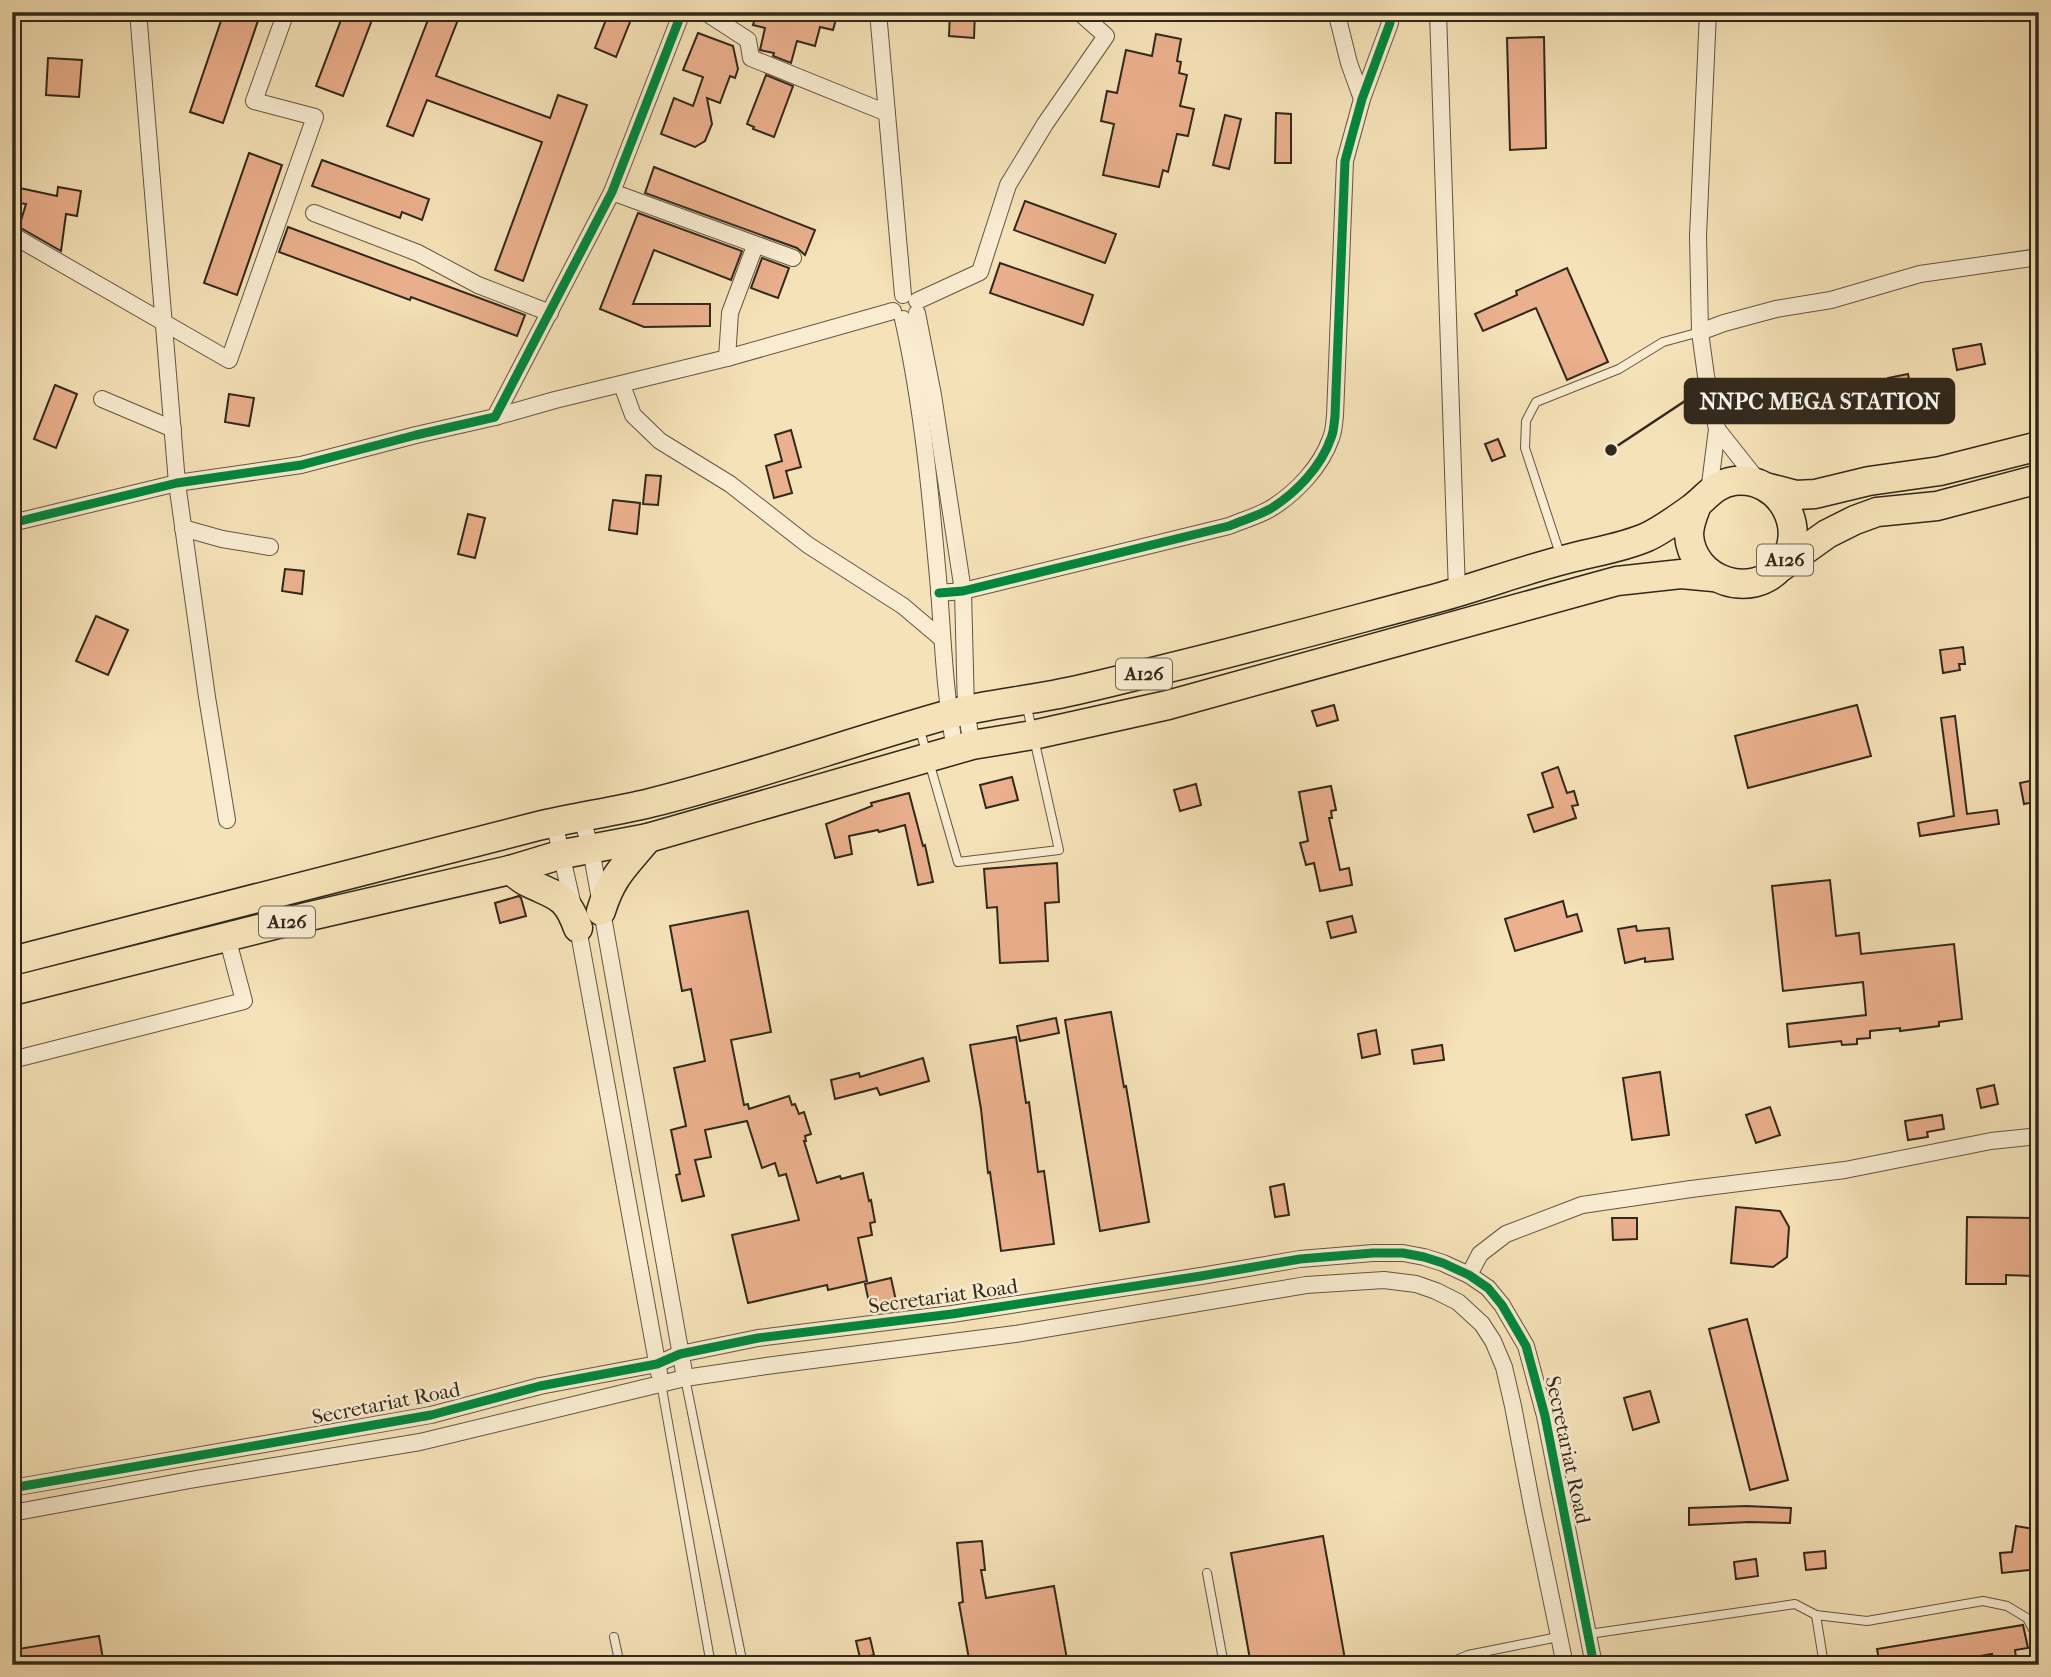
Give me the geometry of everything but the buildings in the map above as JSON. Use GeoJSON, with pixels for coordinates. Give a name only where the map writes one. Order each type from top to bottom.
{"type":"FeatureCollection","features":[{"type":"Feature","properties":{"kind":"highway","name":"A126"},"geometry":{"type":"LineString","coordinates":[[12,961],[568,819],[649,803],[957,712],[1076,690],[1272,643],[1457,593],[1562,560],[1633,543],[1654,534],[1724,483],[1742,480],[1796,495],[1815,494],[1869,481],[1940,471],[2039,446]]}},
{"type":"Feature","properties":{"kind":"highway","name":"A126"},"geometry":{"type":"LineString","coordinates":[[12,991],[510,870],[563,854],[648,838],[963,747],[1033,735],[1168,705],[1618,581],[1681,574],[1713,577],[1727,583],[1749,584],[1769,576],[1827,534],[1877,512],[1937,506],[2039,479]]}},
{"type":"Feature","properties":{"kind":"highway","name":"A126"},"geometry":{"type":"LineString","coordinates":[[1764,486],[1780,498],[1793,525],[1793,540],[1781,567]]}},
{"type":"Feature","properties":{"kind":"highway"},"geometry":{"type":"LineString","coordinates":[[1703,498],[1690,520],[1689,536],[1693,552],[1701,566],[1713,577]]}},
{"type":"Feature","properties":{"kind":"highway"},"geometry":{"type":"LineString","coordinates":[[601,911],[619,870],[648,838]]}},
{"type":"Feature","properties":{"kind":"highway"},"geometry":{"type":"LineString","coordinates":[[510,870],[527,883],[553,892],[563,900],[572,911],[578,928]]}},
{"type":"Feature","properties":{"kind":"street"},"geometry":{"type":"LineString","coordinates":[[138,12],[177,483],[227,820]]}},
{"type":"Feature","properties":{"kind":"street"},"geometry":{"type":"LineString","coordinates":[[12,235],[229,360],[315,117],[254,101],[286,12]]}},
{"type":"Feature","properties":{"kind":"street"},"geometry":{"type":"LineString","coordinates":[[495,417],[612,192],[682,12]]}},
{"type":"Feature","properties":{"kind":"street"},"geometry":{"type":"LineString","coordinates":[[705,12],[748,40],[751,58],[887,113]]}},
{"type":"Feature","properties":{"kind":"street"},"geometry":{"type":"LineString","coordinates":[[878,12],[910,349],[922,424],[942,639],[963,747]]}},
{"type":"Feature","properties":{"kind":"street"},"geometry":{"type":"LineString","coordinates":[[12,523],[177,483],[301,465],[727,358],[906,308],[980,272],[1008,185],[1045,124],[1106,36],[1079,12]]}},
{"type":"Feature","properties":{"kind":"street"},"geometry":{"type":"LineString","coordinates":[[1339,12],[1338,19],[1349,63],[1362,99]]}},
{"type":"Feature","properties":{"kind":"street"},"geometry":{"type":"LineString","coordinates":[[939,593],[963,591],[1229,526],[1269,510],[1290,495],[1308,477],[1331,438],[1335,416],[1345,161],[1362,99],[1390,23],[1385,12]]}},
{"type":"Feature","properties":{"kind":"street"},"geometry":{"type":"LineString","coordinates":[[1438,12],[1457,593]]}},
{"type":"Feature","properties":{"kind":"street"},"geometry":{"type":"LineString","coordinates":[[1703,498],[1717,429],[1700,332],[1698,236],[1708,12]]}},
{"type":"Feature","properties":{"kind":"street"},"geometry":{"type":"LineString","coordinates":[[612,192],[793,258]]}},
{"type":"Feature","properties":{"kind":"street"},"geometry":{"type":"LineString","coordinates":[[314,213],[418,253],[478,285],[550,313]]}},
{"type":"Feature","properties":{"kind":"street"},"geometry":{"type":"LineString","coordinates":[[727,358],[730,313],[755,246]]}},
{"type":"Feature","properties":{"kind":"street"},"geometry":{"type":"LineString","coordinates":[[1700,332],[1776,309],[1831,300],[1920,274],[2039,257]]}},
{"type":"Feature","properties":{"kind":"street"},"geometry":{"type":"LineString","coordinates":[[906,308],[933,395],[963,591],[957,712]]}},
{"type":"Feature","properties":{"kind":"street"},"geometry":{"type":"LineString","coordinates":[[622,384],[633,415],[660,441],[730,484],[808,545],[903,606],[942,639]]}},
{"type":"Feature","properties":{"kind":"street"},"geometry":{"type":"LineString","coordinates":[[102,399],[173,429]]}},
{"type":"Feature","properties":{"kind":"street"},"geometry":{"type":"LineString","coordinates":[[1717,429],[1764,486]]}},
{"type":"Feature","properties":{"kind":"street"},"geometry":{"type":"LineString","coordinates":[[183,528],[222,539],[270,547]]}},
{"type":"Feature","properties":{"kind":"street"},"geometry":{"type":"LineString","coordinates":[[568,819],[591,849],[685,1378]]}},
{"type":"Feature","properties":{"kind":"street"},"geometry":{"type":"LineString","coordinates":[[568,819],[563,854],[661,1383]]}},
{"type":"Feature","properties":{"kind":"street"},"geometry":{"type":"LineString","coordinates":[[12,1060],[244,1001],[227,937]]}},
{"type":"Feature","properties":{"kind":"street"},"geometry":{"type":"LineString","coordinates":[[1469,1275],[1480,1254],[1506,1234],[1582,1205],[1845,1170],[1992,1141],[2039,1136]]}},
{"type":"Feature","properties":{"kind":"street","name":"Secretariat Road"},"geometry":{"type":"LineString","coordinates":[[12,1488],[431,1415],[540,1386],[657,1364],[680,1354],[758,1338],[952,1314],[1335,1255],[1403,1253],[1424,1257],[1469,1275],[1488,1288],[1502,1305],[1526,1346],[1545,1416],[1594,1663]]}},
{"type":"Feature","properties":{"kind":"street","name":"Secretariat Road"},"geometry":{"type":"LineString","coordinates":[[12,1513],[420,1442],[685,1378],[1014,1334],[1306,1285],[1384,1280],[1416,1284],[1458,1302],[1482,1324],[1493,1341],[1504,1367],[1565,1665]]}},
{"type":"Feature","properties":{"kind":"street"},"geometry":{"type":"LineString","coordinates":[[1574,1665],[1594,1663]]}},
{"type":"Feature","properties":{"kind":"lane"},"geometry":{"type":"LineString","coordinates":[[1562,560],[1525,448],[1526,421],[1536,402],[1619,369],[1663,342],[1700,332]]}},
{"type":"Feature","properties":{"kind":"lane"},"geometry":{"type":"LineString","coordinates":[[918,724],[958,862],[1059,850],[1025,699]]}},
{"type":"Feature","properties":{"kind":"lane"},"geometry":{"type":"LineString","coordinates":[[685,1378],[743,1665]]}},
{"type":"Feature","properties":{"kind":"lane"},"geometry":{"type":"LineString","coordinates":[[661,1383],[711,1665]]}},
{"type":"Feature","properties":{"kind":"lane"},"geometry":{"type":"LineString","coordinates":[[1207,1573],[1224,1665]]}},
{"type":"Feature","properties":{"kind":"lane"},"geometry":{"type":"LineString","coordinates":[[1589,1634],[1795,1604],[1816,1615],[1867,1621],[1983,1601],[2007,1606],[2027,1618],[2039,1641]]}},
{"type":"Feature","properties":{"kind":"lane"},"geometry":{"type":"LineString","coordinates":[[1816,1615],[1824,1665]]}},
{"type":"Feature","properties":{"kind":"lane"},"geometry":{"type":"LineString","coordinates":[[614,1637],[620,1665]]}},
{"type":"Feature","properties":{"kind":"lane"},"geometry":{"type":"LineString","coordinates":[[1444,1665],[1468,1655],[1558,1637]]}},
{"type":"Feature","properties":{"kind":"lane"},"geometry":{"type":"LineString","coordinates":[[1468,1655],[1470,1665]]}},
{"type":"Feature","properties":{"kind":"cycle path"},"geometry":{"type":"LineString","coordinates":[[12,523],[177,483],[301,465],[495,417],[612,192],[682,12]]}},
{"type":"Feature","properties":{"kind":"cycle path"},"geometry":{"type":"LineString","coordinates":[[939,593],[963,591],[1229,526],[1280,503],[1314,469],[1327,449],[1335,416],[1345,161],[1362,99],[1390,23],[1385,12]]}},
{"type":"Feature","properties":{"kind":"cycle path"},"geometry":{"type":"LineString","coordinates":[[12,1488],[431,1415],[540,1386],[657,1364],[680,1354],[758,1338],[952,1314],[1300,1259],[1403,1253],[1443,1263],[1469,1275],[1488,1288],[1502,1305],[1526,1346],[1545,1416],[1594,1665]]}},
{"type":"Feature","properties":{"kind":"place","name":"NNPC MEGA STATION"},"geometry":{"type":"Point","coordinates":[1611,450]}}]}
